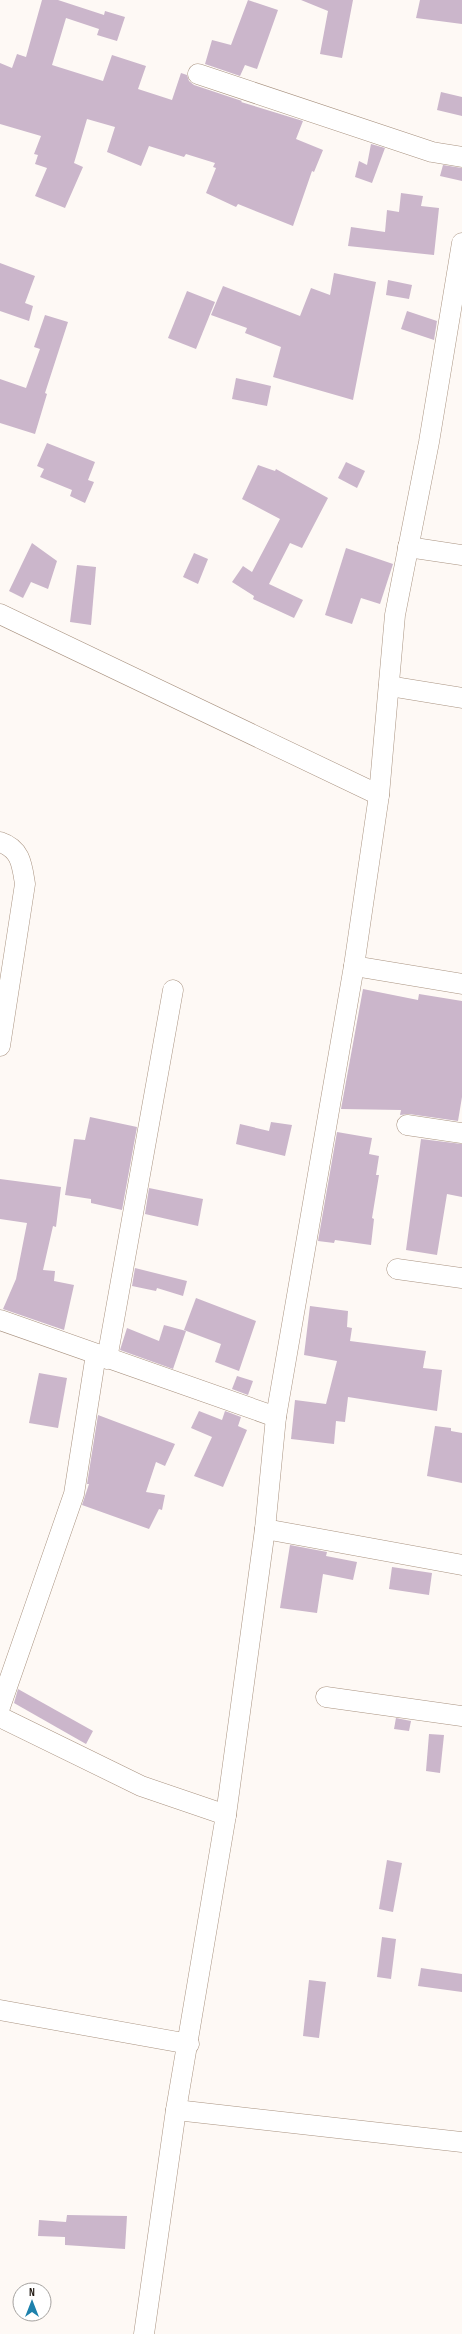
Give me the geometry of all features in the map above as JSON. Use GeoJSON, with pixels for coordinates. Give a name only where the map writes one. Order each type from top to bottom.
{"type":"FeatureCollection","features":[{"type":"Feature","properties":{"kind":"street"},"geometry":{"type":"LineString","coordinates":[[198,74],[432,152],[462,157]]}},
{"type":"Feature","properties":{"kind":"street"},"geometry":{"type":"LineString","coordinates":[[144,2334],[176,2110],[226,1815],[265,1529],[276,1417],[354,966],[379,795],[395,615],[429,442],[462,243]]}},
{"type":"Feature","properties":{"kind":"street"},"geometry":{"type":"LineString","coordinates":[[408,547],[462,555]]}},
{"type":"Feature","properties":{"kind":"street"},"geometry":{"type":"LineString","coordinates":[[0,614],[379,795]]}},
{"type":"Feature","properties":{"kind":"street"},"geometry":{"type":"LineString","coordinates":[[389,686],[462,698]]}},
{"type":"Feature","properties":{"kind":"street"},"geometry":{"type":"LineString","coordinates":[[0,842],[6,844],[21,859],[25,884],[0,1046]]}},
{"type":"Feature","properties":{"kind":"street"},"geometry":{"type":"LineString","coordinates":[[354,966],[462,984]]}},
{"type":"Feature","properties":{"kind":"street"},"geometry":{"type":"LineString","coordinates":[[0,1706],[74,1494],[173,990]]}},
{"type":"Feature","properties":{"kind":"street"},"geometry":{"type":"LineString","coordinates":[[407,1125],[462,1134]]}},
{"type":"Feature","properties":{"kind":"street"},"geometry":{"type":"LineString","coordinates":[[396,1269],[462,1278]]}},
{"type":"Feature","properties":{"kind":"street"},"geometry":{"type":"LineString","coordinates":[[0,1320],[276,1417]]}},
{"type":"Feature","properties":{"kind":"street"},"geometry":{"type":"LineString","coordinates":[[265,1529],[462,1565]]}},
{"type":"Feature","properties":{"kind":"street"},"geometry":{"type":"LineString","coordinates":[[326,1697],[462,1716]]}},
{"type":"Feature","properties":{"kind":"street"},"geometry":{"type":"LineString","coordinates":[[0,1717],[141,1786],[226,1815]]}},
{"type":"Feature","properties":{"kind":"street"},"geometry":{"type":"LineString","coordinates":[[0,2010],[188,2044]]}},
{"type":"Feature","properties":{"kind":"street"},"geometry":{"type":"LineString","coordinates":[[176,2110],[462,2142]]}},
{"type":"Feature","properties":{"kind":"building"},"geometry":{"type":"Polygon","coordinates":[[[42,0],[58,0],[104,15],[105,11],[125,17],[117,41],[97,35],[99,29],[66,18],[52,65],[103,81],[112,55],[146,66],[138,89],[172,100],[181,73],[187,75],[189,81],[194,85],[242,101],[241,102],[303,121],[296,139],[323,150],[314,172],[312,171],[293,226],[238,204],[236,207],[206,193],[216,168],[213,167],[215,163],[186,154],[184,157],[149,146],[141,166],[107,152],[115,127],[87,119],[74,163],[83,167],[65,208],[35,196],[47,168],[35,164],[38,155],[34,154],[41,136],[0,124],[0,63],[12,68],[17,54],[26,57],[42,0]]]}},
{"type":"Feature","properties":{"kind":"building"},"geometry":{"type":"Polygon","coordinates":[[[248,0],[278,10],[257,69],[245,65],[240,76],[205,64],[212,40],[231,45],[248,0]]]}},
{"type":"Feature","properties":{"kind":"building"},"geometry":{"type":"Polygon","coordinates":[[[301,0],[353,0],[342,58],[320,54],[328,11],[301,0]]]}},
{"type":"Feature","properties":{"kind":"building"},"geometry":{"type":"Polygon","coordinates":[[[420,0],[462,0],[462,24],[416,18],[420,0]]]}},
{"type":"Feature","properties":{"kind":"building"},"geometry":{"type":"Polygon","coordinates":[[[441,92],[462,97],[462,116],[437,110],[441,92]]]}},
{"type":"Feature","properties":{"kind":"building"},"geometry":{"type":"Polygon","coordinates":[[[371,144],[385,148],[372,183],[355,177],[359,161],[367,165],[371,144]]]}},
{"type":"Feature","properties":{"kind":"building"},"geometry":{"type":"Polygon","coordinates":[[[443,165],[462,168],[462,181],[440,176],[443,165]]]}},
{"type":"Feature","properties":{"kind":"building"},"geometry":{"type":"Polygon","coordinates":[[[401,193],[423,196],[421,206],[439,208],[434,255],[348,246],[351,227],[385,232],[387,210],[399,212],[401,193]]]}},
{"type":"Feature","properties":{"kind":"building"},"geometry":{"type":"Polygon","coordinates":[[[0,263],[35,276],[25,303],[33,306],[29,321],[0,311],[0,263]]]}},
{"type":"Feature","properties":{"kind":"building"},"geometry":{"type":"Polygon","coordinates":[[[334,273],[376,282],[353,400],[273,377],[281,347],[245,333],[247,328],[211,315],[223,286],[300,316],[311,288],[330,295],[334,273]]]}},
{"type":"Feature","properties":{"kind":"building"},"geometry":{"type":"Polygon","coordinates":[[[388,280],[412,285],[409,299],[386,295],[388,280]]]}},
{"type":"Feature","properties":{"kind":"building"},"geometry":{"type":"Polygon","coordinates":[[[187,291],[215,302],[196,349],[168,338],[187,291]]]}},
{"type":"Feature","properties":{"kind":"building"},"geometry":{"type":"Polygon","coordinates":[[[407,311],[437,321],[434,340],[401,329],[407,311]]]}},
{"type":"Feature","properties":{"kind":"building"},"geometry":{"type":"Polygon","coordinates":[[[45,315],[68,322],[45,393],[47,394],[35,434],[0,423],[0,379],[26,388],[40,349],[34,347],[45,315]]]}},
{"type":"Feature","properties":{"kind":"building"},"geometry":{"type":"Polygon","coordinates":[[[236,378],[271,386],[267,406],[232,399],[236,378]]]}},
{"type":"Feature","properties":{"kind":"building"},"geometry":{"type":"Polygon","coordinates":[[[47,443],[95,462],[88,480],[94,482],[85,503],[70,496],[72,490],[40,477],[44,469],[37,466],[47,443]]]}},
{"type":"Feature","properties":{"kind":"building"},"geometry":{"type":"Polygon","coordinates":[[[346,462],[365,471],[357,488],[338,478],[346,462]]]}},
{"type":"Feature","properties":{"kind":"building"},"geometry":{"type":"Polygon","coordinates":[[[258,465],[275,471],[276,469],[328,498],[302,548],[290,543],[269,584],[303,600],[294,618],[253,599],[254,596],[232,582],[243,566],[252,572],[280,519],[242,499],[258,465]]]}},
{"type":"Feature","properties":{"kind":"building"},"geometry":{"type":"Polygon","coordinates":[[[32,543],[57,561],[48,589],[31,582],[23,598],[9,591],[32,543]]]}},
{"type":"Feature","properties":{"kind":"building"},"geometry":{"type":"Polygon","coordinates":[[[346,548],[393,564],[380,604],[361,598],[352,624],[325,615],[346,548]]]}},
{"type":"Feature","properties":{"kind":"building"},"geometry":{"type":"Polygon","coordinates":[[[194,553],[208,559],[198,584],[183,577],[194,553]]]}},
{"type":"Feature","properties":{"kind":"building"},"geometry":{"type":"Polygon","coordinates":[[[77,565],[96,567],[91,625],[70,622],[77,565]]]}},
{"type":"Feature","properties":{"kind":"building"},"geometry":{"type":"Polygon","coordinates":[[[363,989],[418,1000],[419,994],[462,1001],[462,1097],[458,1121],[409,1114],[400,1115],[401,1110],[341,1109],[363,989]]]}},
{"type":"Feature","properties":{"kind":"building"},"geometry":{"type":"Polygon","coordinates":[[[90,1117],[137,1127],[122,1210],[91,1203],[91,1199],[65,1195],[74,1139],[85,1140],[90,1117]]]}},
{"type":"Feature","properties":{"kind":"building"},"geometry":{"type":"Polygon","coordinates":[[[271,1122],[292,1125],[285,1156],[236,1144],[240,1124],[269,1131],[271,1122]]]}},
{"type":"Feature","properties":{"kind":"building"},"geometry":{"type":"Polygon","coordinates":[[[337,1132],[372,1138],[369,1154],[379,1156],[376,1175],[379,1175],[372,1218],[374,1219],[371,1245],[335,1240],[334,1243],[318,1241],[337,1132]]]}},
{"type":"Feature","properties":{"kind":"building"},"geometry":{"type":"Polygon","coordinates":[[[421,1139],[462,1144],[462,1197],[447,1194],[437,1255],[406,1250],[421,1139]]]}},
{"type":"Feature","properties":{"kind":"building"},"geometry":{"type":"Polygon","coordinates":[[[0,1179],[61,1187],[56,1227],[53,1226],[43,1270],[55,1271],[54,1281],[74,1285],[64,1330],[3,1309],[16,1279],[27,1223],[0,1219],[0,1179]]]}},
{"type":"Feature","properties":{"kind":"building"},"geometry":{"type":"Polygon","coordinates":[[[149,1188],[203,1199],[198,1226],[145,1214],[149,1188]]]}},
{"type":"Feature","properties":{"kind":"building"},"geometry":{"type":"Polygon","coordinates":[[[135,1268],[187,1281],[183,1296],[157,1288],[156,1291],[132,1286],[135,1268]]]}},
{"type":"Feature","properties":{"kind":"building"},"geometry":{"type":"Polygon","coordinates":[[[196,1298],[256,1321],[239,1371],[215,1362],[221,1344],[184,1330],[196,1298]]]}},
{"type":"Feature","properties":{"kind":"building"},"geometry":{"type":"Polygon","coordinates":[[[310,1306],[348,1311],[347,1327],[352,1328],[350,1341],[426,1351],[423,1368],[442,1370],[437,1411],[348,1397],[345,1422],[336,1421],[334,1444],[291,1439],[295,1400],[326,1404],[337,1361],[304,1355],[310,1306]]]}},
{"type":"Feature","properties":{"kind":"building"},"geometry":{"type":"Polygon","coordinates":[[[164,1325],[186,1331],[173,1369],[120,1350],[127,1328],[159,1341],[164,1325]]]}},
{"type":"Feature","properties":{"kind":"building"},"geometry":{"type":"Polygon","coordinates":[[[39,1373],[67,1378],[58,1428],[29,1423],[39,1373]]]}},
{"type":"Feature","properties":{"kind":"building"},"geometry":{"type":"Polygon","coordinates":[[[237,1376],[253,1381],[248,1395],[232,1389],[237,1376]]]}},
{"type":"Feature","properties":{"kind":"building"},"geometry":{"type":"Polygon","coordinates":[[[199,1411],[222,1420],[225,1411],[241,1417],[238,1426],[247,1430],[223,1487],[194,1476],[212,1437],[191,1428],[199,1411]]]}},
{"type":"Feature","properties":{"kind":"building"},"geometry":{"type":"Polygon","coordinates":[[[98,1415],[175,1444],[165,1466],[156,1462],[146,1492],[165,1495],[162,1510],[159,1509],[149,1529],[82,1505],[89,1484],[87,1484],[98,1415]]]}},
{"type":"Feature","properties":{"kind":"building"},"geometry":{"type":"Polygon","coordinates":[[[435,1426],[451,1428],[451,1431],[462,1433],[462,1483],[427,1476],[435,1426]]]}},
{"type":"Feature","properties":{"kind":"building"},"geometry":{"type":"Polygon","coordinates":[[[290,1545],[327,1552],[326,1556],[357,1562],[353,1580],[323,1574],[317,1613],[280,1608],[290,1545]]]}},
{"type":"Feature","properties":{"kind":"building"},"geometry":{"type":"Polygon","coordinates":[[[392,1567],[432,1573],[429,1595],[389,1589],[392,1567]]]}},
{"type":"Feature","properties":{"kind":"building"},"geometry":{"type":"Polygon","coordinates":[[[18,1689],[93,1731],[86,1744],[14,1703],[18,1689]]]}},
{"type":"Feature","properties":{"kind":"building"},"geometry":{"type":"Polygon","coordinates":[[[396,1718],[411,1721],[409,1731],[394,1729],[396,1718]]]}},
{"type":"Feature","properties":{"kind":"building"},"geometry":{"type":"Polygon","coordinates":[[[429,1734],[444,1735],[440,1773],[426,1771],[429,1734]]]}},
{"type":"Feature","properties":{"kind":"building"},"geometry":{"type":"Polygon","coordinates":[[[387,1860],[402,1863],[393,1912],[379,1909],[387,1860]]]}},
{"type":"Feature","properties":{"kind":"building"},"geometry":{"type":"Polygon","coordinates":[[[382,1937],[396,1939],[391,1979],[377,1977],[382,1937]]]}},
{"type":"Feature","properties":{"kind":"building"},"geometry":{"type":"Polygon","coordinates":[[[421,1968],[462,1974],[462,1992],[418,1986],[421,1968]]]}},
{"type":"Feature","properties":{"kind":"building"},"geometry":{"type":"Polygon","coordinates":[[[309,1980],[326,1982],[319,2038],[303,2036],[309,1980]]]}},
{"type":"Feature","properties":{"kind":"building"},"geometry":{"type":"Polygon","coordinates":[[[67,2215],[127,2216],[125,2249],[65,2245],[65,2237],[38,2236],[39,2220],[66,2222],[67,2215]]]}}]}
